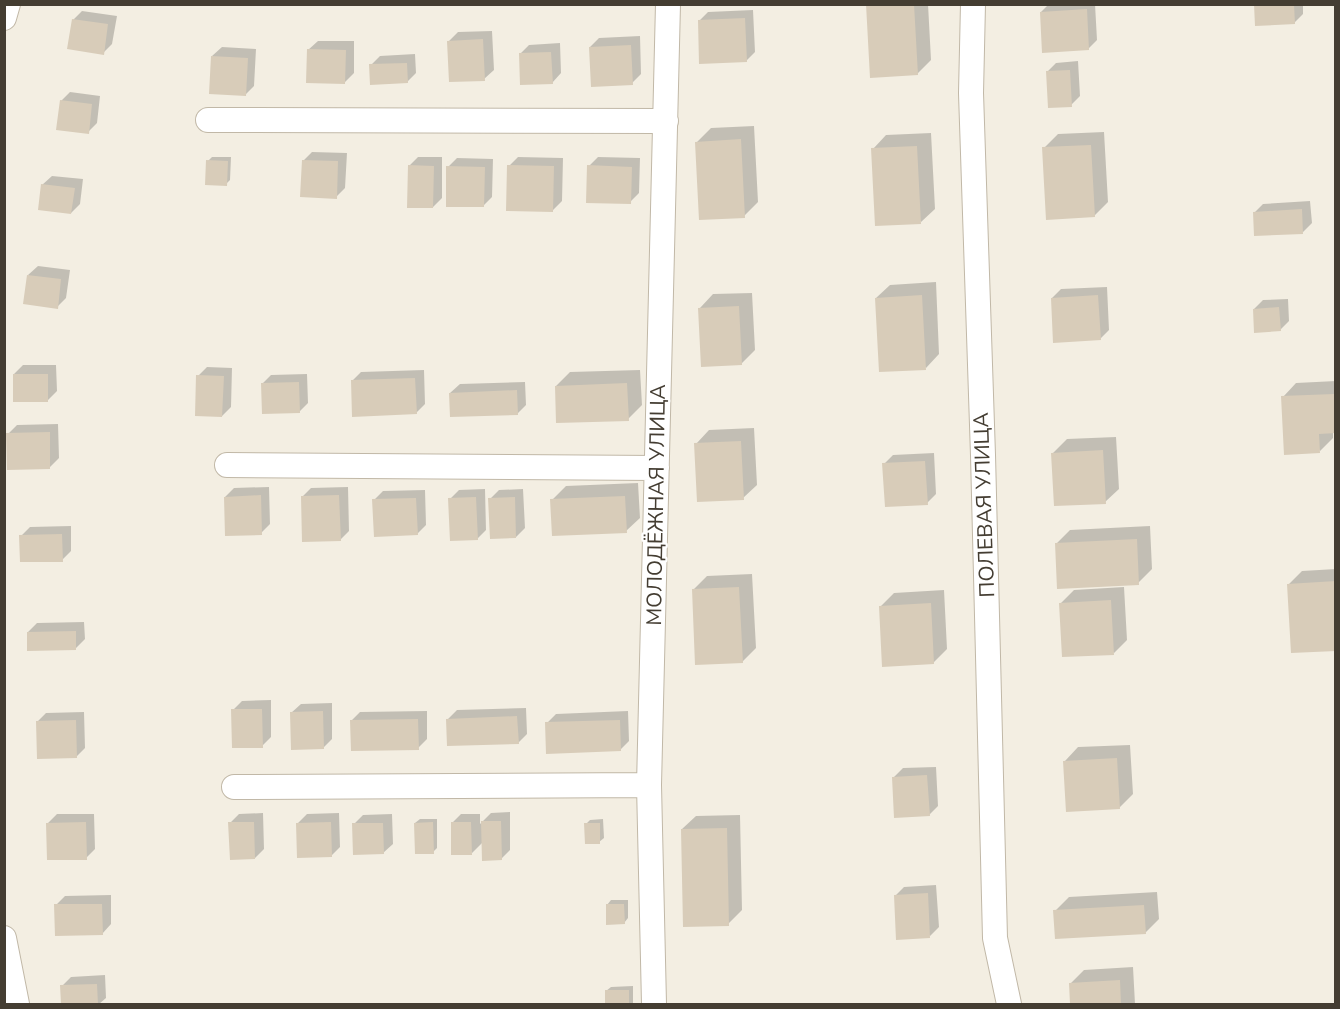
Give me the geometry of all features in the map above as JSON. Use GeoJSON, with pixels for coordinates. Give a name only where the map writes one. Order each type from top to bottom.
{"type":"FeatureCollection","features":[{"type":"Feature","properties":{"kind":"street"},"geometry":{"type":"LineString","coordinates":[[4,18],[8,4]]}},
{"type":"Feature","properties":{"kind":"street","name":"МОЛОДЁЖНАЯ УЛИЦА"},"geometry":{"type":"LineString","coordinates":[[654,1005],[649,785],[668,4]]}},
{"type":"Feature","properties":{"kind":"street","name":"ПОЛЕВАЯ УЛИЦА"},"geometry":{"type":"LineString","coordinates":[[973,4],[971,93],[996,938],[1009,1005]]}},
{"type":"Feature","properties":{"kind":"street"},"geometry":{"type":"LineString","coordinates":[[208,120],[666,121]]}},
{"type":"Feature","properties":{"kind":"street"},"geometry":{"type":"LineString","coordinates":[[227,465],[657,468]]}},
{"type":"Feature","properties":{"kind":"street"},"geometry":{"type":"LineString","coordinates":[[234,787],[649,785]]}},
{"type":"Feature","properties":{"kind":"street"},"geometry":{"type":"LineString","coordinates":[[4,939],[17,1005]]}},
{"type":"Feature","properties":{"kind":"building"},"geometry":{"type":"Polygon","coordinates":[[[866,4],[914,4],[918,75],[870,78],[866,4]]]}},
{"type":"Feature","properties":{"kind":"building"},"geometry":{"type":"Polygon","coordinates":[[[1254,4],[1294,4],[1295,24],[1255,26],[1254,4]]]}},
{"type":"Feature","properties":{"kind":"building"},"geometry":{"type":"Polygon","coordinates":[[[1087,9],[1089,50],[1042,53],[1040,12],[1087,9]]]}},
{"type":"Feature","properties":{"kind":"building"},"geometry":{"type":"Polygon","coordinates":[[[745,18],[747,62],[699,64],[698,20],[745,18]]]}},
{"type":"Feature","properties":{"kind":"building"},"geometry":{"type":"Polygon","coordinates":[[[72,19],[108,24],[104,55],[67,49],[72,19]]]}},
{"type":"Feature","properties":{"kind":"building"},"geometry":{"type":"Polygon","coordinates":[[[483,39],[485,81],[449,82],[447,41],[483,39]]]}},
{"type":"Feature","properties":{"kind":"building"},"geometry":{"type":"Polygon","coordinates":[[[631,45],[633,85],[591,87],[589,47],[631,45]]]}},
{"type":"Feature","properties":{"kind":"building"},"geometry":{"type":"Polygon","coordinates":[[[307,49],[346,50],[345,84],[306,83],[307,49]]]}},
{"type":"Feature","properties":{"kind":"building"},"geometry":{"type":"Polygon","coordinates":[[[551,52],[553,84],[520,85],[519,53],[551,52]]]}},
{"type":"Feature","properties":{"kind":"building"},"geometry":{"type":"Polygon","coordinates":[[[211,56],[248,58],[246,96],[209,94],[211,56]]]}},
{"type":"Feature","properties":{"kind":"building"},"geometry":{"type":"Polygon","coordinates":[[[407,63],[408,83],[370,85],[369,64],[407,63]]]}},
{"type":"Feature","properties":{"kind":"building"},"geometry":{"type":"Polygon","coordinates":[[[1070,70],[1072,107],[1048,108],[1046,71],[1070,70]]]}},
{"type":"Feature","properties":{"kind":"building"},"geometry":{"type":"Polygon","coordinates":[[[60,100],[92,104],[89,134],[56,130],[60,100]]]}},
{"type":"Feature","properties":{"kind":"building"},"geometry":{"type":"Polygon","coordinates":[[[741,139],[745,218],[699,220],[695,142],[741,139]]]}},
{"type":"Feature","properties":{"kind":"building"},"geometry":{"type":"Polygon","coordinates":[[[1091,145],[1095,217],[1046,220],[1042,147],[1091,145]]]}},
{"type":"Feature","properties":{"kind":"building"},"geometry":{"type":"Polygon","coordinates":[[[917,146],[921,224],[875,226],[871,148],[917,146]]]}},
{"type":"Feature","properties":{"kind":"building"},"geometry":{"type":"Polygon","coordinates":[[[206,160],[228,161],[227,186],[205,185],[206,160]]]}},
{"type":"Feature","properties":{"kind":"building"},"geometry":{"type":"Polygon","coordinates":[[[302,160],[338,161],[337,199],[300,197],[302,160]]]}},
{"type":"Feature","properties":{"kind":"building"},"geometry":{"type":"Polygon","coordinates":[[[408,165],[434,166],[433,208],[407,208],[408,165]]]}},
{"type":"Feature","properties":{"kind":"building"},"geometry":{"type":"Polygon","coordinates":[[[507,165],[554,166],[553,212],[506,211],[507,165]]]}},
{"type":"Feature","properties":{"kind":"building"},"geometry":{"type":"Polygon","coordinates":[[[587,165],[632,167],[631,204],[586,203],[587,165]]]}},
{"type":"Feature","properties":{"kind":"building"},"geometry":{"type":"Polygon","coordinates":[[[446,166],[485,167],[484,207],[446,207],[446,166]]]}},
{"type":"Feature","properties":{"kind":"building"},"geometry":{"type":"Polygon","coordinates":[[[41,184],[75,188],[71,214],[38,210],[41,184]]]}},
{"type":"Feature","properties":{"kind":"building"},"geometry":{"type":"Polygon","coordinates":[[[1302,209],[1303,234],[1254,236],[1253,212],[1302,209]]]}},
{"type":"Feature","properties":{"kind":"building"},"geometry":{"type":"Polygon","coordinates":[[[27,275],[61,279],[58,309],[23,304],[27,275]]]}},
{"type":"Feature","properties":{"kind":"building"},"geometry":{"type":"Polygon","coordinates":[[[922,295],[926,370],[879,372],[875,298],[922,295]]]}},
{"type":"Feature","properties":{"kind":"building"},"geometry":{"type":"Polygon","coordinates":[[[1098,295],[1101,340],[1053,343],[1051,298],[1098,295]]]}},
{"type":"Feature","properties":{"kind":"building"},"geometry":{"type":"Polygon","coordinates":[[[739,306],[742,365],[701,367],[698,308],[739,306]]]}},
{"type":"Feature","properties":{"kind":"building"},"geometry":{"type":"Polygon","coordinates":[[[1279,307],[1281,331],[1254,333],[1253,309],[1279,307]]]}},
{"type":"Feature","properties":{"kind":"building"},"geometry":{"type":"Polygon","coordinates":[[[13,374],[48,374],[48,402],[13,402],[13,374]]]}},
{"type":"Feature","properties":{"kind":"building"},"geometry":{"type":"Polygon","coordinates":[[[196,375],[224,376],[222,417],[195,416],[196,375]]]}},
{"type":"Feature","properties":{"kind":"building"},"geometry":{"type":"Polygon","coordinates":[[[415,378],[417,414],[352,417],[351,380],[415,378]]]}},
{"type":"Feature","properties":{"kind":"building"},"geometry":{"type":"Polygon","coordinates":[[[299,382],[300,413],[262,414],[261,383],[299,382]]]}},
{"type":"Feature","properties":{"kind":"building"},"geometry":{"type":"Polygon","coordinates":[[[627,383],[629,421],[556,423],[555,386],[627,383]]]}},
{"type":"Feature","properties":{"kind":"building"},"geometry":{"type":"Polygon","coordinates":[[[517,390],[518,415],[450,417],[449,393],[517,390]]]}},
{"type":"Feature","properties":{"kind":"building"},"geometry":{"type":"Polygon","coordinates":[[[1334,394],[1336,433],[1319,434],[1320,453],[1284,455],[1281,396],[1334,394]]]}},
{"type":"Feature","properties":{"kind":"building"},"geometry":{"type":"Polygon","coordinates":[[[50,432],[50,469],[7,470],[6,433],[50,432]]]}},
{"type":"Feature","properties":{"kind":"building"},"geometry":{"type":"Polygon","coordinates":[[[741,441],[744,500],[697,502],[694,443],[741,441]]]}},
{"type":"Feature","properties":{"kind":"building"},"geometry":{"type":"Polygon","coordinates":[[[1103,450],[1106,504],[1054,506],[1051,453],[1103,450]]]}},
{"type":"Feature","properties":{"kind":"building"},"geometry":{"type":"Polygon","coordinates":[[[925,461],[928,505],[885,507],[882,463],[925,461]]]}},
{"type":"Feature","properties":{"kind":"building"},"geometry":{"type":"Polygon","coordinates":[[[261,495],[262,535],[225,536],[224,497],[261,495]]]}},
{"type":"Feature","properties":{"kind":"building"},"geometry":{"type":"Polygon","coordinates":[[[339,495],[341,541],[302,542],[301,496],[339,495]]]}},
{"type":"Feature","properties":{"kind":"building"},"geometry":{"type":"Polygon","coordinates":[[[625,496],[627,533],[552,536],[550,499],[625,496]]]}},
{"type":"Feature","properties":{"kind":"building"},"geometry":{"type":"Polygon","coordinates":[[[476,497],[478,540],[450,541],[448,498],[476,497]]]}},
{"type":"Feature","properties":{"kind":"building"},"geometry":{"type":"Polygon","coordinates":[[[515,497],[516,538],[490,539],[488,498],[515,497]]]}},
{"type":"Feature","properties":{"kind":"building"},"geometry":{"type":"Polygon","coordinates":[[[416,498],[418,535],[374,537],[372,499],[416,498]]]}},
{"type":"Feature","properties":{"kind":"building"},"geometry":{"type":"Polygon","coordinates":[[[62,534],[63,562],[20,562],[19,535],[62,534]]]}},
{"type":"Feature","properties":{"kind":"building"},"geometry":{"type":"Polygon","coordinates":[[[1137,539],[1139,585],[1057,589],[1055,543],[1137,539]]]}},
{"type":"Feature","properties":{"kind":"building"},"geometry":{"type":"Polygon","coordinates":[[[1336,581],[1336,651],[1291,653],[1287,584],[1336,581]]]}},
{"type":"Feature","properties":{"kind":"building"},"geometry":{"type":"Polygon","coordinates":[[[739,587],[743,663],[695,665],[692,589],[739,587]]]}},
{"type":"Feature","properties":{"kind":"building"},"geometry":{"type":"Polygon","coordinates":[[[1111,600],[1114,655],[1062,657],[1059,603],[1111,600]]]}},
{"type":"Feature","properties":{"kind":"building"},"geometry":{"type":"Polygon","coordinates":[[[931,603],[934,664],[882,667],[879,606],[931,603]]]}},
{"type":"Feature","properties":{"kind":"building"},"geometry":{"type":"Polygon","coordinates":[[[76,631],[76,650],[27,651],[27,632],[76,631]]]}},
{"type":"Feature","properties":{"kind":"building"},"geometry":{"type":"Polygon","coordinates":[[[231,709],[262,709],[263,748],[232,748],[231,709]]]}},
{"type":"Feature","properties":{"kind":"building"},"geometry":{"type":"Polygon","coordinates":[[[323,711],[324,749],[291,750],[290,712],[323,711]]]}},
{"type":"Feature","properties":{"kind":"building"},"geometry":{"type":"Polygon","coordinates":[[[517,716],[519,744],[447,746],[446,719],[517,716]]]}},
{"type":"Feature","properties":{"kind":"building"},"geometry":{"type":"Polygon","coordinates":[[[418,719],[419,750],[351,751],[350,720],[418,719]]]}},
{"type":"Feature","properties":{"kind":"building"},"geometry":{"type":"Polygon","coordinates":[[[76,720],[77,758],[37,759],[36,721],[76,720]]]}},
{"type":"Feature","properties":{"kind":"building"},"geometry":{"type":"Polygon","coordinates":[[[620,720],[621,751],[546,754],[545,722],[620,720]]]}},
{"type":"Feature","properties":{"kind":"building"},"geometry":{"type":"Polygon","coordinates":[[[1117,758],[1120,809],[1066,812],[1063,761],[1117,758]]]}},
{"type":"Feature","properties":{"kind":"building"},"geometry":{"type":"Polygon","coordinates":[[[927,775],[930,816],[894,818],[892,777],[927,775]]]}},
{"type":"Feature","properties":{"kind":"building"},"geometry":{"type":"Polygon","coordinates":[[[481,821],[501,821],[502,860],[482,861],[481,821]]]}},
{"type":"Feature","properties":{"kind":"building"},"geometry":{"type":"Polygon","coordinates":[[[86,822],[87,860],[47,860],[46,823],[86,822]]]}},
{"type":"Feature","properties":{"kind":"building"},"geometry":{"type":"Polygon","coordinates":[[[228,822],[254,822],[255,859],[230,860],[228,822]]]}},
{"type":"Feature","properties":{"kind":"building"},"geometry":{"type":"Polygon","coordinates":[[[331,822],[332,857],[297,858],[296,823],[331,822]]]}},
{"type":"Feature","properties":{"kind":"building"},"geometry":{"type":"Polygon","coordinates":[[[433,822],[434,854],[415,854],[414,823],[433,822]]]}},
{"type":"Feature","properties":{"kind":"building"},"geometry":{"type":"Polygon","coordinates":[[[451,822],[471,822],[472,855],[451,855],[451,822]]]}},
{"type":"Feature","properties":{"kind":"building"},"geometry":{"type":"Polygon","coordinates":[[[352,823],[383,823],[384,854],[353,855],[352,823]]]}},
{"type":"Feature","properties":{"kind":"building"},"geometry":{"type":"Polygon","coordinates":[[[584,823],[600,823],[600,844],[585,844],[584,823]]]}},
{"type":"Feature","properties":{"kind":"building"},"geometry":{"type":"Polygon","coordinates":[[[727,828],[729,926],[683,927],[681,829],[727,828]]]}},
{"type":"Feature","properties":{"kind":"building"},"geometry":{"type":"Polygon","coordinates":[[[928,893],[930,938],[896,940],[894,895],[928,893]]]}},
{"type":"Feature","properties":{"kind":"building"},"geometry":{"type":"Polygon","coordinates":[[[54,904],[102,904],[103,935],[55,936],[54,904]]]}},
{"type":"Feature","properties":{"kind":"building"},"geometry":{"type":"Polygon","coordinates":[[[606,904],[624,904],[625,924],[606,925],[606,904]]]}},
{"type":"Feature","properties":{"kind":"building"},"geometry":{"type":"Polygon","coordinates":[[[1144,905],[1146,934],[1055,939],[1053,910],[1144,905]]]}},
{"type":"Feature","properties":{"kind":"building"},"geometry":{"type":"Polygon","coordinates":[[[1120,980],[1121,1004],[1070,1004],[1069,983],[1120,980]]]}},
{"type":"Feature","properties":{"kind":"building"},"geometry":{"type":"Polygon","coordinates":[[[97,984],[98,1004],[61,1004],[60,985],[97,984]]]}},
{"type":"Feature","properties":{"kind":"building"},"geometry":{"type":"Polygon","coordinates":[[[605,990],[629,990],[629,1004],[605,1004],[605,990]]]}}]}
